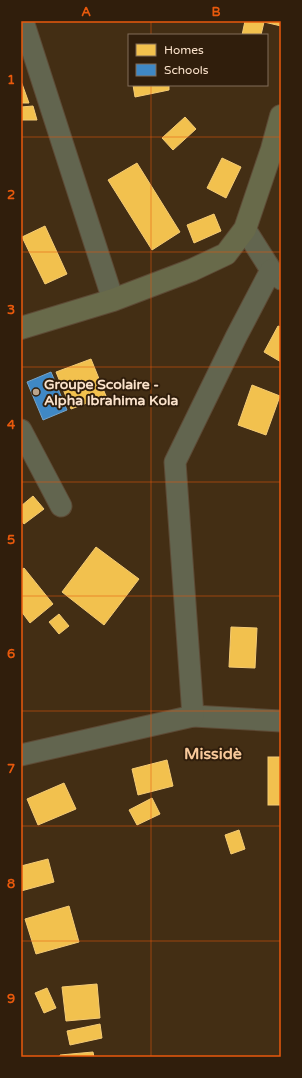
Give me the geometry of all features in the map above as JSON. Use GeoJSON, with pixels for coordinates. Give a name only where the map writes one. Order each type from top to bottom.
{"type":"FeatureCollection","features":[{"type":"Feature","properties":{"kind":"main road"},"geometry":{"type":"LineString","coordinates":[[21,328],[113,300],[192,270],[226,254],[245,230],[272,149],[281,116]]}},
{"type":"Feature","properties":{"kind":"street"},"geometry":{"type":"LineString","coordinates":[[23,21],[113,300]]}},
{"type":"Feature","properties":{"kind":"street"},"geometry":{"type":"LineString","coordinates":[[193,716],[175,462],[236,337],[276,275],[245,230]]}},
{"type":"Feature","properties":{"kind":"street"},"geometry":{"type":"LineString","coordinates":[[21,430],[61,506]]}},
{"type":"Feature","properties":{"kind":"street"},"geometry":{"type":"LineString","coordinates":[[21,755],[193,716],[281,721]]}},
{"type":"Feature","properties":{"kind":"building: Homes"},"geometry":{"type":"Polygon","coordinates":[[[245,21],[281,21],[281,26],[264,22],[261,34],[242,34],[245,21]]]}},
{"type":"Feature","properties":{"kind":"building: Homes"},"geometry":{"type":"Polygon","coordinates":[[[21,81],[29,103],[21,103],[21,81]]]}},
{"type":"Feature","properties":{"kind":"building: Homes"},"geometry":{"type":"Polygon","coordinates":[[[133,86],[169,86],[169,90],[135,97],[133,86]]]}},
{"type":"Feature","properties":{"kind":"building: Homes"},"geometry":{"type":"Polygon","coordinates":[[[33,106],[37,120],[21,120],[21,107],[33,106]]]}},
{"type":"Feature","properties":{"kind":"building: Homes"},"geometry":{"type":"Polygon","coordinates":[[[185,117],[196,129],[173,150],[162,138],[185,117]]]}},
{"type":"Feature","properties":{"kind":"building: Homes"},"geometry":{"type":"Polygon","coordinates":[[[222,158],[241,167],[226,198],[207,188],[222,158]]]}},
{"type":"Feature","properties":{"kind":"building: Homes"},"geometry":{"type":"Polygon","coordinates":[[[137,163],[180,232],[152,250],[108,180],[137,163]]]}},
{"type":"Feature","properties":{"kind":"building: Homes"},"geometry":{"type":"Polygon","coordinates":[[[214,214],[221,231],[194,243],[187,225],[214,214]]]}},
{"type":"Feature","properties":{"kind":"building: Homes"},"geometry":{"type":"Polygon","coordinates":[[[45,226],[67,274],[45,284],[22,237],[45,226]]]}},
{"type":"Feature","properties":{"kind":"building: Homes"},"geometry":{"type":"Polygon","coordinates":[[[278,326],[281,327],[281,362],[264,352],[278,326]]]}},
{"type":"Feature","properties":{"kind":"building: Homes"},"geometry":{"type":"Polygon","coordinates":[[[91,359],[106,396],[71,409],[56,372],[91,359]]]}},
{"type":"Feature","properties":{"kind":"building: Homes"},"geometry":{"type":"Polygon","coordinates":[[[252,385],[280,396],[266,435],[238,425],[252,385]]]}},
{"type":"Feature","properties":{"kind":"building: Homes"},"geometry":{"type":"Polygon","coordinates":[[[33,496],[44,509],[24,524],[21,520],[21,506],[33,496]]]}},
{"type":"Feature","properties":{"kind":"building: Homes"},"geometry":{"type":"Polygon","coordinates":[[[96,547],[139,579],[104,625],[62,592],[96,547]]]}},
{"type":"Feature","properties":{"kind":"building: Homes"},"geometry":{"type":"Polygon","coordinates":[[[24,568],[53,604],[30,623],[21,611],[21,570],[24,568]]]}},
{"type":"Feature","properties":{"kind":"building: Homes"},"geometry":{"type":"Polygon","coordinates":[[[59,614],[69,626],[59,634],[49,622],[59,614]]]}},
{"type":"Feature","properties":{"kind":"building: Homes"},"geometry":{"type":"Polygon","coordinates":[[[231,627],[257,628],[255,668],[229,667],[231,627]]]}},
{"type":"Feature","properties":{"kind":"building: Homes"},"geometry":{"type":"Polygon","coordinates":[[[268,757],[281,757],[281,805],[268,805],[268,757]]]}},
{"type":"Feature","properties":{"kind":"building: Homes"},"geometry":{"type":"Polygon","coordinates":[[[167,760],[173,786],[138,795],[132,769],[167,760]]]}},
{"type":"Feature","properties":{"kind":"building: Homes"},"geometry":{"type":"Polygon","coordinates":[[[64,783],[76,809],[38,825],[27,799],[64,783]]]}},
{"type":"Feature","properties":{"kind":"building: Homes"},"geometry":{"type":"Polygon","coordinates":[[[152,798],[160,814],[137,825],[129,810],[152,798]]]}},
{"type":"Feature","properties":{"kind":"building: Homes"},"geometry":{"type":"Polygon","coordinates":[[[239,830],[245,849],[231,854],[225,835],[239,830]]]}},
{"type":"Feature","properties":{"kind":"building: Homes"},"geometry":{"type":"Polygon","coordinates":[[[48,859],[54,882],[21,891],[21,866],[48,859]]]}},
{"type":"Feature","properties":{"kind":"building: Homes"},"geometry":{"type":"Polygon","coordinates":[[[69,906],[79,942],[36,954],[25,919],[69,906]]]}},
{"type":"Feature","properties":{"kind":"building: Homes"},"geometry":{"type":"Polygon","coordinates":[[[97,984],[100,1018],[66,1021],[62,987],[97,984]]]}},
{"type":"Feature","properties":{"kind":"building: Homes"},"geometry":{"type":"Polygon","coordinates":[[[47,988],[56,1008],[44,1013],[35,993],[47,988]]]}},
{"type":"Feature","properties":{"kind":"building: Homes"},"geometry":{"type":"Polygon","coordinates":[[[100,1024],[102,1038],[70,1045],[67,1031],[100,1024]]]}},
{"type":"Feature","properties":{"kind":"building: Homes"},"geometry":{"type":"Polygon","coordinates":[[[93,1052],[94,1057],[60,1057],[60,1055],[93,1052]]]}},
{"type":"Feature","properties":{"kind":"building: Schools"},"geometry":{"type":"Polygon","coordinates":[[[51,372],[67,410],[43,420],[27,382],[51,372]]]}},
{"type":"Feature","properties":{"kind":"place","name":"Groupe Scolaire - Alpha Ibrahima Kola"},"geometry":{"type":"Point","coordinates":[36,392]}},
{"type":"Feature","properties":{"kind":"district","name":"Missidè"},"geometry":{"type":"Point","coordinates":[213,754]}}]}
